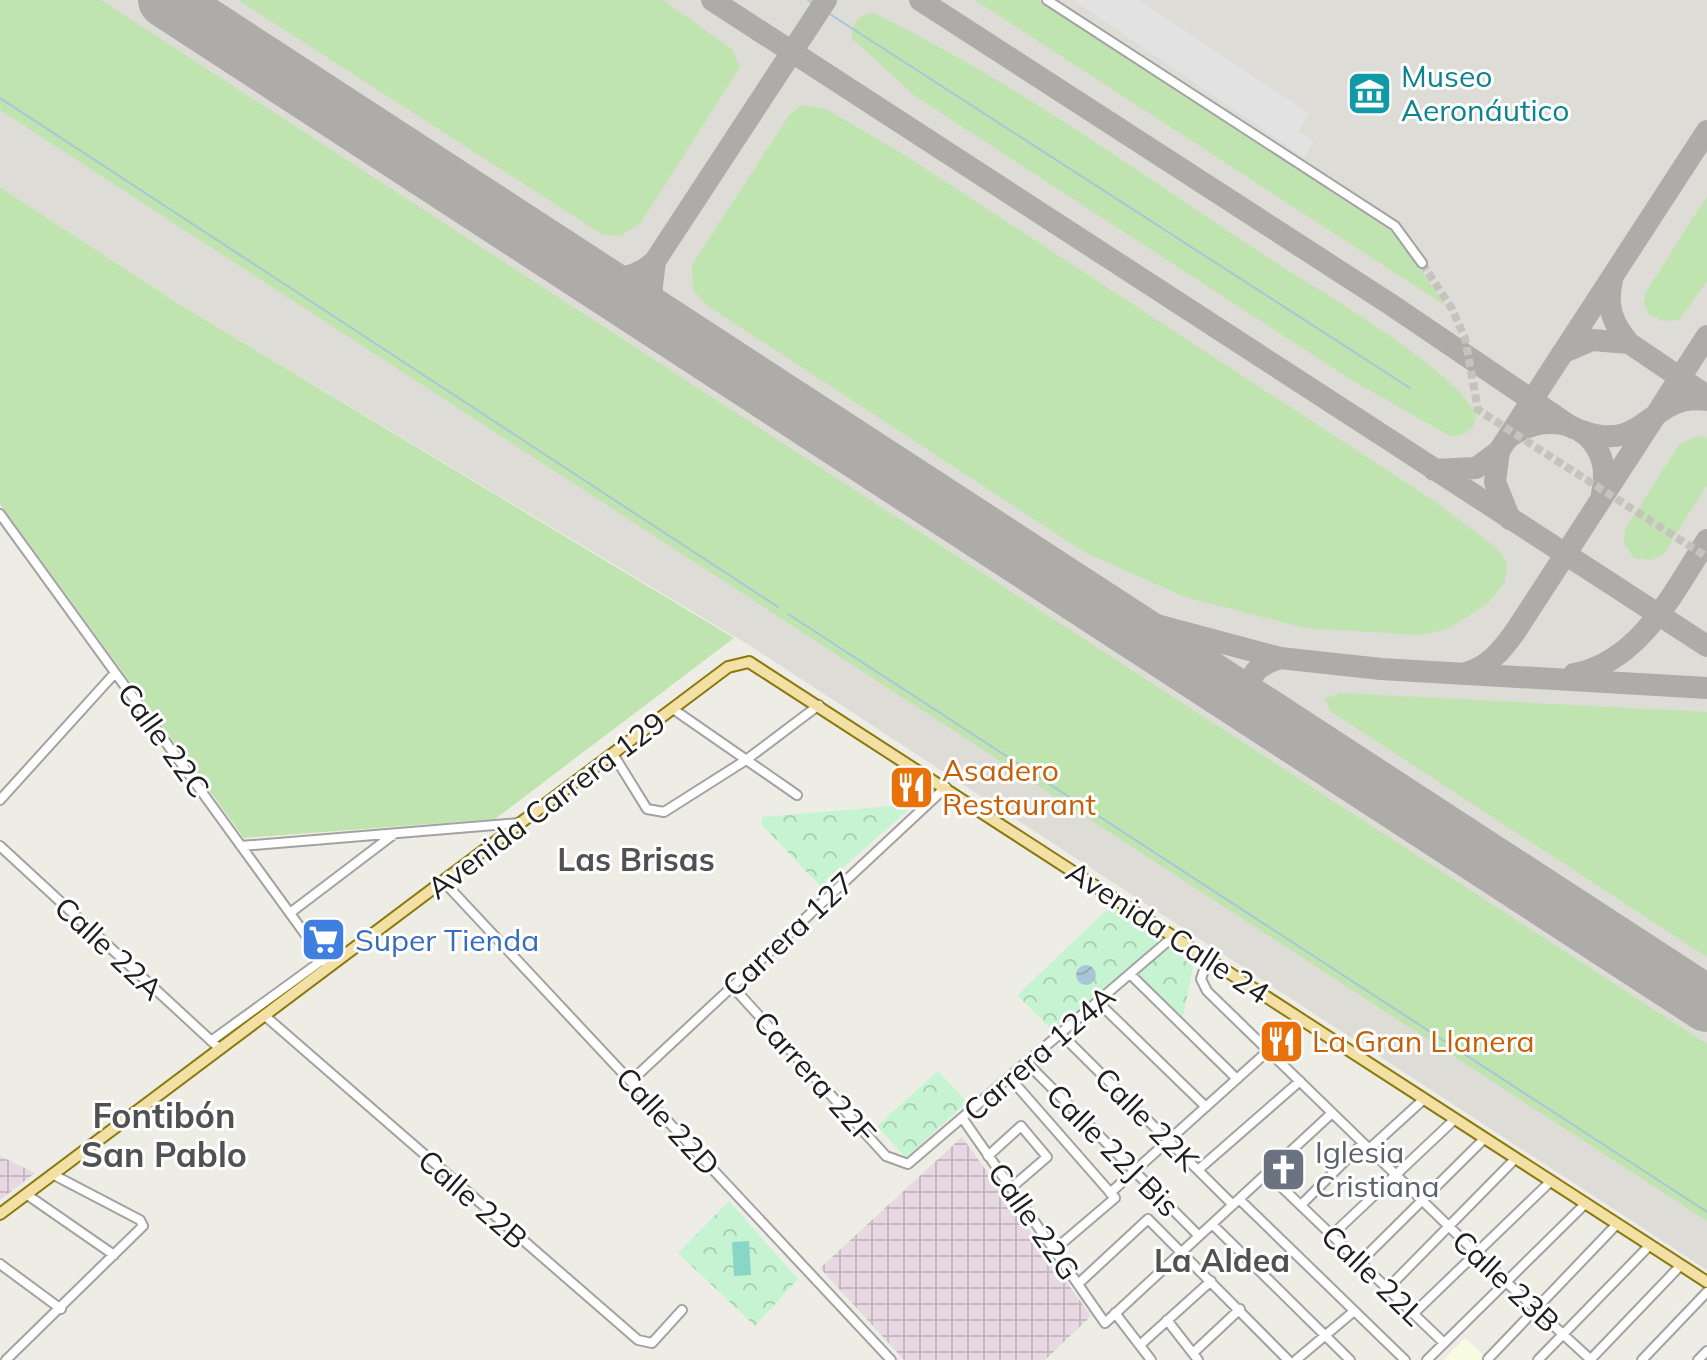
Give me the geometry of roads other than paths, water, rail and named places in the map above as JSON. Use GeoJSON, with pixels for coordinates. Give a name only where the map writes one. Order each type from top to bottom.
{"type":"FeatureCollection","features":[{"type":"Feature","properties":{"kind":"main road","name":"Avenida Calle 24"},"geometry":{"type":"LineString","coordinates":[[749,662],[1707,1282]]}},
{"type":"Feature","properties":{"kind":"main road","name":"Avenida Carrera 129"},"geometry":{"type":"LineString","coordinates":[[0,1214],[215,1045],[264,1015],[326,963],[444,882],[728,667],[749,662]]}},
{"type":"Feature","properties":{"kind":"street"},"geometry":{"type":"LineString","coordinates":[[1047,0],[1395,226],[1422,263]]}},
{"type":"Feature","properties":{"kind":"street","name":"Calle 22C"},"geometry":{"type":"LineString","coordinates":[[0,514],[326,963]]}},
{"type":"Feature","properties":{"kind":"street"},"geometry":{"type":"LineString","coordinates":[[0,800],[115,673]]}},
{"type":"Feature","properties":{"kind":"street"},"geometry":{"type":"LineString","coordinates":[[613,754],[647,809],[659,812],[676,807],[819,705]]}},
{"type":"Feature","properties":{"kind":"street"},"geometry":{"type":"LineString","coordinates":[[673,709],[797,795]]}},
{"type":"Feature","properties":{"kind":"street","name":"Carrera 127"},"geometry":{"type":"LineString","coordinates":[[631,1081],[946,787]]}},
{"type":"Feature","properties":{"kind":"street"},"geometry":{"type":"LineString","coordinates":[[241,846],[522,823]]}},
{"type":"Feature","properties":{"kind":"street"},"geometry":{"type":"LineString","coordinates":[[290,913],[394,833]]}},
{"type":"Feature","properties":{"kind":"street","name":"Calle 22A"},"geometry":{"type":"LineString","coordinates":[[0,846],[215,1045]]}},
{"type":"Feature","properties":{"kind":"street","name":"Calle 22D"},"geometry":{"type":"LineString","coordinates":[[444,882],[891,1360]]}},
{"type":"Feature","properties":{"kind":"street","name":"Carrera 124A"},"geometry":{"type":"LineString","coordinates":[[901,1164],[914,1161],[1174,936]]}},
{"type":"Feature","properties":{"kind":"street","name":"Calle 23B"},"geometry":{"type":"LineString","coordinates":[[1208,958],[1202,974],[1204,988],[1505,1281],[1591,1360]]}},
{"type":"Feature","properties":{"kind":"street"},"geometry":{"type":"LineString","coordinates":[[215,1045],[326,963]]}},
{"type":"Feature","properties":{"kind":"street"},"geometry":{"type":"LineString","coordinates":[[1130,974],[1237,1079]]}},
{"type":"Feature","properties":{"kind":"street","name":"Carrera 22F"},"geometry":{"type":"LineString","coordinates":[[732,986],[886,1156],[901,1164]]}},
{"type":"Feature","properties":{"kind":"street"},"geometry":{"type":"LineString","coordinates":[[1098,1002],[1206,1107]]}},
{"type":"Feature","properties":{"kind":"street","name":"Calle 22B"},"geometry":{"type":"LineString","coordinates":[[264,1015],[638,1340],[652,1343],[682,1310]]}},
{"type":"Feature","properties":{"kind":"street","name":"Calle 22K"},"geometry":{"type":"LineString","coordinates":[[1061,1034],[1198,1170],[1405,1360]]}},
{"type":"Feature","properties":{"kind":"street"},"geometry":{"type":"LineString","coordinates":[[1054,1250],[1113,1196],[1135,1171],[1269,1050]]}},
{"type":"Feature","properties":{"kind":"street","name":"Calle 22J Bis"},"geometry":{"type":"LineString","coordinates":[[1027,1063],[1199,1236]]}},
{"type":"Feature","properties":{"kind":"street"},"geometry":{"type":"LineString","coordinates":[[1010,1078],[1113,1196]]}},
{"type":"Feature","properties":{"kind":"street"},"geometry":{"type":"LineString","coordinates":[[1198,1170],[1300,1081]]}},
{"type":"Feature","properties":{"kind":"street"},"geometry":{"type":"LineString","coordinates":[[1301,1205],[1424,1099]]}},
{"type":"Feature","properties":{"kind":"street"},"geometry":{"type":"LineString","coordinates":[[1151,1360],[1115,1313],[1332,1113]]}},
{"type":"Feature","properties":{"kind":"street","name":"Calle 22G"},"geometry":{"type":"LineString","coordinates":[[963,1119],[1105,1323],[1115,1313]]}},
{"type":"Feature","properties":{"kind":"street"},"geometry":{"type":"LineString","coordinates":[[1332,1235],[1455,1119]]}},
{"type":"Feature","properties":{"kind":"street"},"geometry":{"type":"LineString","coordinates":[[988,1156],[1021,1126],[1047,1157],[1011,1188]]}},
{"type":"Feature","properties":{"kind":"street"},"geometry":{"type":"LineString","coordinates":[[1360,1262],[1485,1138]]}},
{"type":"Feature","properties":{"kind":"street"},"geometry":{"type":"LineString","coordinates":[[1388,1288],[1516,1158]]}},
{"type":"Feature","properties":{"kind":"street","name":"Calle 22L"},"geometry":{"type":"LineString","coordinates":[[1267,1173],[1444,1343]]}},
{"type":"Feature","properties":{"kind":"street"},"geometry":{"type":"LineString","coordinates":[[6,1360],[141,1232],[140,1220],[52,1174]]}},
{"type":"Feature","properties":{"kind":"street"},"geometry":{"type":"LineString","coordinates":[[1414,1313],[1551,1181]]}},
{"type":"Feature","properties":{"kind":"street"},"geometry":{"type":"LineString","coordinates":[[26,1194],[114,1255]]}},
{"type":"Feature","properties":{"kind":"street"},"geometry":{"type":"LineString","coordinates":[[1427,1360],[1586,1203]]}},
{"type":"Feature","properties":{"kind":"street"},"geometry":{"type":"LineString","coordinates":[[1078,1284],[1148,1219],[1288,1360]]}},
{"type":"Feature","properties":{"kind":"street","name":"Calle 22J Bis"},"geometry":{"type":"LineString","coordinates":[[1212,1224],[1350,1360]]}},
{"type":"Feature","properties":{"kind":"street"},"geometry":{"type":"LineString","coordinates":[[1488,1359],[1617,1224]]}},
{"type":"Feature","properties":{"kind":"street"},"geometry":{"type":"LineString","coordinates":[[1538,1360],[1650,1245]]}},
{"type":"Feature","properties":{"kind":"street"},"geometry":{"type":"LineString","coordinates":[[0,1264],[61,1309]]}},
{"type":"Feature","properties":{"kind":"street"},"geometry":{"type":"LineString","coordinates":[[1591,1360],[1681,1265]]}},
{"type":"Feature","properties":{"kind":"street"},"geometry":{"type":"LineString","coordinates":[[1140,1345],[1211,1281]]}},
{"type":"Feature","properties":{"kind":"street"},"geometry":{"type":"LineString","coordinates":[[1642,1360],[1707,1292]]}},
{"type":"Feature","properties":{"kind":"street"},"geometry":{"type":"LineString","coordinates":[[1167,1320],[1195,1357],[1240,1309]]}},
{"type":"Feature","properties":{"kind":"street"},"geometry":{"type":"LineString","coordinates":[[1296,1360],[1353,1312]]}},
{"type":"Feature","properties":{"kind":"street"},"geometry":{"type":"LineString","coordinates":[[1698,1360],[1707,1351]]}},
{"type":"Feature","properties":{"kind":"water"},"geometry":{"type":"Polygon","coordinates":[[[1086,965],[1093,968],[1096,975],[1093,982],[1086,985],[1079,982],[1076,975],[1079,968],[1086,965]]]}},
{"type":"Feature","properties":{"kind":"waterway"},"geometry":{"type":"LineString","coordinates":[[808,0],[1410,388]]}},
{"type":"Feature","properties":{"kind":"waterway"},"geometry":{"type":"LineString","coordinates":[[0,98],[778,607]]}},
{"type":"Feature","properties":{"kind":"waterway"},"geometry":{"type":"LineString","coordinates":[[788,614],[1707,1212]]}},
{"type":"Feature","properties":{"kind":"tunnel"},"geometry":{"type":"LineString","coordinates":[[1422,263],[1452,309],[1465,338],[1478,410],[1707,557]]}},
{"type":"Feature","properties":{"kind":"place","name":"Museo Aeronáutico"},"geometry":{"type":"Point","coordinates":[1370,93]}},
{"type":"Feature","properties":{"kind":"place","name":"Asadero Restaurant"},"geometry":{"type":"Point","coordinates":[911,787]}},
{"type":"Feature","properties":{"kind":"place","name":"Super Tienda"},"geometry":{"type":"Point","coordinates":[324,940]}},
{"type":"Feature","properties":{"kind":"place","name":"La Gran Llanera"},"geometry":{"type":"Point","coordinates":[1281,1041]}},
{"type":"Feature","properties":{"kind":"place","name":"Iglesia Cristiana"},"geometry":{"type":"Point","coordinates":[1284,1169]}},
{"type":"Feature","properties":{"kind":"district","name":"Las Brisas"},"geometry":{"type":"Point","coordinates":[636,859]}},
{"type":"Feature","properties":{"kind":"district","name":"Fontibón San Pablo"},"geometry":{"type":"Point","coordinates":[164,1134]}},
{"type":"Feature","properties":{"kind":"district","name":"La Aldea"},"geometry":{"type":"Point","coordinates":[1222,1260]}}]}
